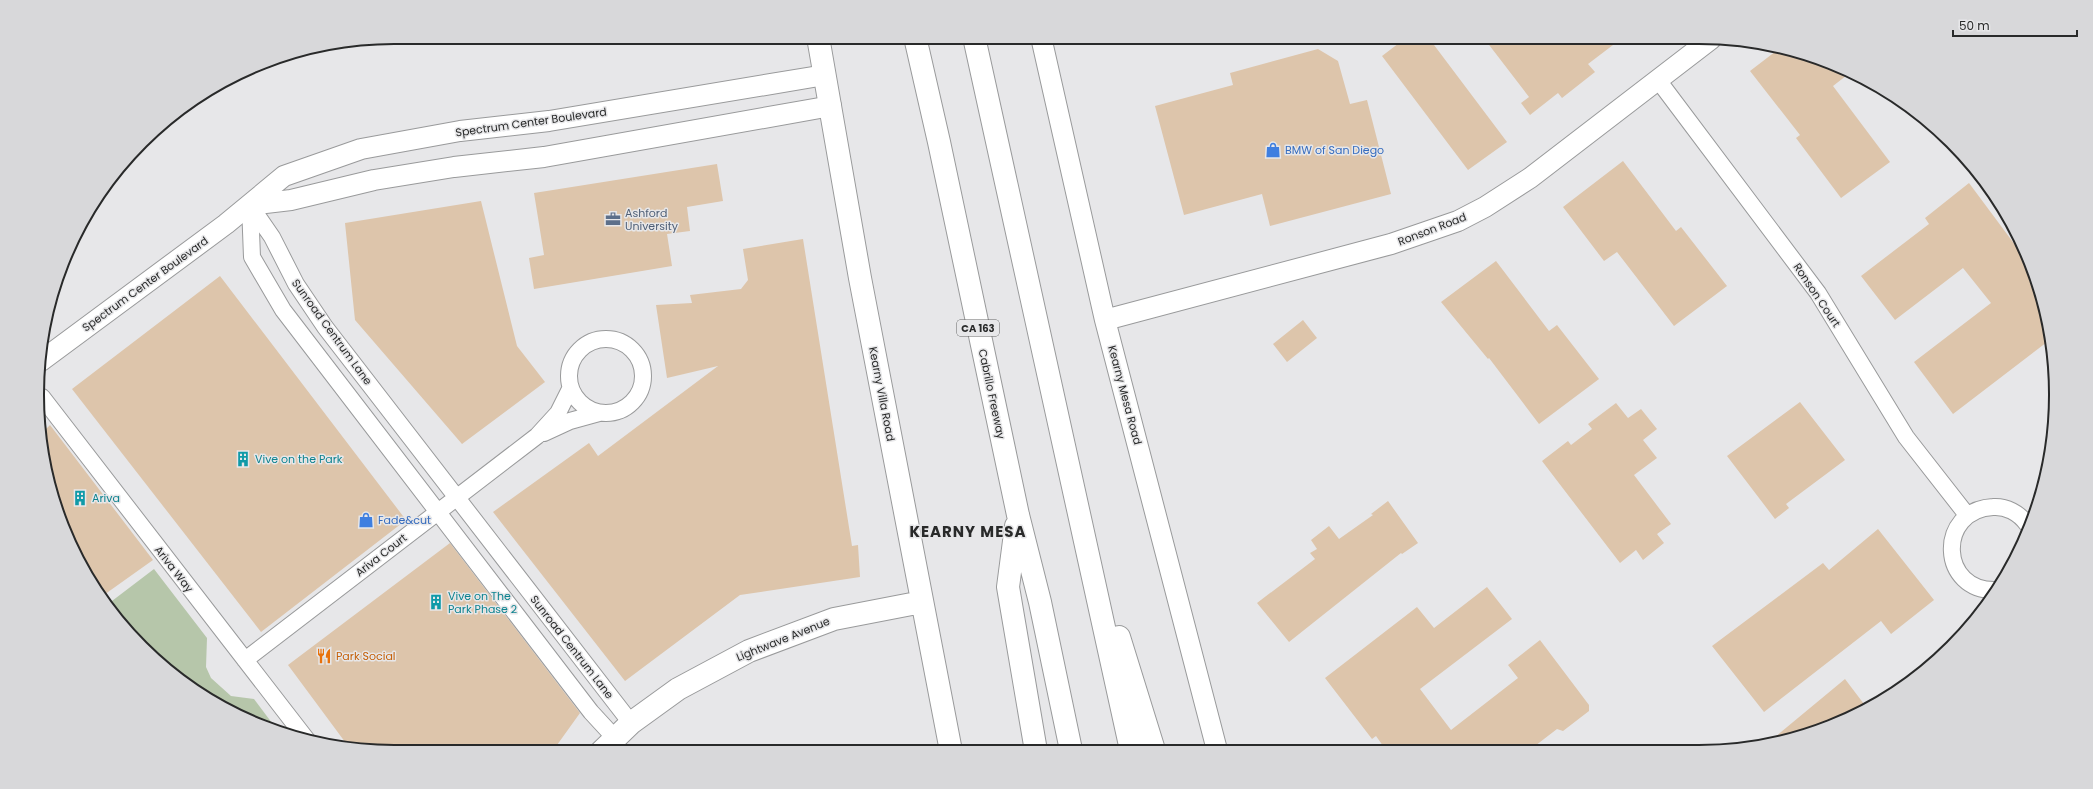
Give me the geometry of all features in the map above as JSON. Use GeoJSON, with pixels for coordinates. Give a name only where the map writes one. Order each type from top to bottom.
{"type":"FeatureCollection","features":[{"type":"Feature","properties":{"kind":"main road","name":"Kearny Villa Road"},"geometry":{"type":"LineString","coordinates":[[819,44],[862,285],[951,745]]}},
{"type":"Feature","properties":{"kind":"main road","name":"Cabrillo Freeway"},"geometry":{"type":"LineString","coordinates":[[916,44],[939,142],[1018,515],[1040,602],[1070,745]]}},
{"type":"Feature","properties":{"kind":"main road"},"geometry":{"type":"LineString","coordinates":[[976,44],[1130,745]]}},
{"type":"Feature","properties":{"kind":"main road"},"geometry":{"type":"LineString","coordinates":[[1068,469],[1152,745]]}},
{"type":"Feature","properties":{"kind":"main road"},"geometry":{"type":"LineString","coordinates":[[1018,515],[1008,587],[1035,745]]}},
{"type":"Feature","properties":{"kind":"main road","name":"Lightwave Avenue"},"geometry":{"type":"LineString","coordinates":[[608,744],[631,723],[678,689],[748,651],[834,619],[922,602]]}},
{"type":"Feature","properties":{"kind":"street","name":"Kearny Mesa Road"},"geometry":{"type":"LineString","coordinates":[[1043,44],[1105,320],[1216,745]]}},
{"type":"Feature","properties":{"kind":"street","name":"Ronson Road"},"geometry":{"type":"LineString","coordinates":[[1105,320],[1391,244],[1458,221],[1485,207],[1530,178],[1704,44]]}},
{"type":"Feature","properties":{"kind":"street","name":"Spectrum Center Boulevard"},"geometry":{"type":"LineString","coordinates":[[47,353],[250,205],[284,176],[361,148],[460,131],[549,121],[825,75]]}},
{"type":"Feature","properties":{"kind":"street","name":"Ronson Court"},"geometry":{"type":"LineString","coordinates":[[1658,80],[1818,293],[1906,437],[1967,516]]}},
{"type":"Feature","properties":{"kind":"street","name":"Spectrum Center Boulevard"},"geometry":{"type":"LineString","coordinates":[[250,205],[291,200],[374,180],[454,167],[544,157],[831,106]]}},
{"type":"Feature","properties":{"kind":"street","name":"Sunroad Centrum Lane"},"geometry":{"type":"LineString","coordinates":[[250,205],[272,237],[296,284],[326,327],[631,723]]}},
{"type":"Feature","properties":{"kind":"street"},"geometry":{"type":"LineString","coordinates":[[250,205],[252,257],[283,310],[591,712],[608,744]]}},
{"type":"Feature","properties":{"kind":"street","name":"Ariva Court"},"geometry":{"type":"LineString","coordinates":[[245,660],[537,436],[558,413],[570,389],[568,372],[572,360],[580,349],[590,342],[603,338],[615,340],[627,345],[636,354],[642,365],[643,378],[640,390],[634,401],[623,409],[611,413],[599,413],[570,421],[537,436]]}},
{"type":"Feature","properties":{"kind":"street"},"geometry":{"type":"LineString","coordinates":[[570,389],[577,400],[586,408],[599,413]]}},
{"type":"Feature","properties":{"kind":"street","name":"Ariva Way"},"geometry":{"type":"LineString","coordinates":[[44,400],[301,732]]}},
{"type":"Feature","properties":{"kind":"street"},"geometry":{"type":"LineString","coordinates":[[1990,590],[1981,589],[1972,585],[1960,574],[1953,561],[1952,546],[1955,531],[1967,516],[1986,507],[1996,507],[2015,512],[2025,522]]}},
{"type":"Feature","properties":{"kind":"green space"},"geometry":{"type":"Polygon","coordinates":[[[154,569],[207,638],[206,667],[211,678],[231,696],[254,699],[271,722],[239,709],[219,698],[181,673],[163,658],[131,626],[111,601],[154,569]]]}},
{"type":"Feature","properties":{"kind":"building"},"geometry":{"type":"Polygon","coordinates":[[[1398,44],[1433,44],[1507,142],[1468,170],[1382,56],[1398,44]]]}},
{"type":"Feature","properties":{"kind":"building"},"geometry":{"type":"Polygon","coordinates":[[[1488,44],[1613,45],[1588,64],[1595,72],[1562,98],[1558,93],[1530,115],[1521,103],[1529,97],[1488,44]]]}},
{"type":"Feature","properties":{"kind":"building","name":"BMW of San Diego"},"geometry":{"type":"Polygon","coordinates":[[[1318,49],[1338,61],[1350,104],[1367,100],[1391,194],[1270,226],[1262,194],[1184,215],[1155,106],[1233,85],[1230,73],[1318,49]]]}},
{"type":"Feature","properties":{"kind":"building"},"geometry":{"type":"Polygon","coordinates":[[[1774,53],[1811,63],[1845,76],[1833,86],[1890,162],[1841,198],[1796,138],[1800,135],[1750,71],[1774,53]]]}},
{"type":"Feature","properties":{"kind":"building"},"geometry":{"type":"Polygon","coordinates":[[[1623,161],[1676,231],[1681,227],[1727,286],[1674,326],[1617,252],[1604,261],[1563,207],[1623,161]]]}},
{"type":"Feature","properties":{"kind":"building","name":"Ashford University"},"geometry":{"type":"Polygon","coordinates":[[[717,164],[723,201],[687,207],[690,231],[667,234],[672,266],[534,289],[529,258],[544,255],[534,193],[717,164]]]}},
{"type":"Feature","properties":{"kind":"building"},"geometry":{"type":"Polygon","coordinates":[[[1969,183],[2016,246],[2037,304],[2045,344],[1953,414],[1914,362],[1991,303],[1963,268],[1895,320],[1861,276],[1929,224],[1925,218],[1969,183]]]}},
{"type":"Feature","properties":{"kind":"building"},"geometry":{"type":"Polygon","coordinates":[[[481,201],[517,346],[545,382],[462,444],[355,320],[345,223],[481,201]]]}},
{"type":"Feature","properties":{"kind":"building"},"geometry":{"type":"Polygon","coordinates":[[[803,239],[852,546],[858,545],[860,577],[740,595],[625,681],[493,512],[589,443],[598,456],[718,366],[667,378],[656,305],[692,303],[690,295],[741,289],[748,280],[743,249],[803,239]]]}},
{"type":"Feature","properties":{"kind":"building"},"geometry":{"type":"Polygon","coordinates":[[[1496,261],[1549,331],[1557,325],[1599,379],[1539,424],[1489,358],[1488,359],[1441,302],[1496,261]]]}},
{"type":"Feature","properties":{"kind":"building","name":"Vive on the Park"},"geometry":{"type":"Polygon","coordinates":[[[220,276],[406,520],[261,632],[72,389],[220,276]]]}},
{"type":"Feature","properties":{"kind":"building"},"geometry":{"type":"Polygon","coordinates":[[[1303,320],[1317,338],[1287,362],[1273,344],[1303,320]]]}},
{"type":"Feature","properties":{"kind":"building"},"geometry":{"type":"Polygon","coordinates":[[[1800,402],[1845,460],[1786,504],[1789,508],[1775,519],[1727,456],[1800,402]]]}},
{"type":"Feature","properties":{"kind":"building"},"geometry":{"type":"Polygon","coordinates":[[[1616,403],[1628,418],[1641,409],[1657,429],[1643,440],[1657,458],[1634,475],[1671,524],[1657,534],[1664,543],[1643,560],[1636,550],[1620,563],[1542,461],[1568,441],[1571,445],[1592,429],[1588,424],[1616,403]]]}},
{"type":"Feature","properties":{"kind":"building","name":"Ariva"},"geometry":{"type":"Polygon","coordinates":[[[50,425],[153,560],[106,593],[80,550],[71,529],[56,485],[46,429],[50,425]]]}},
{"type":"Feature","properties":{"kind":"building"},"geometry":{"type":"Polygon","coordinates":[[[1388,501],[1418,543],[1402,554],[1401,553],[1289,642],[1257,603],[1315,559],[1310,553],[1317,549],[1311,540],[1329,526],[1339,539],[1373,515],[1371,514],[1388,501]]]}},
{"type":"Feature","properties":{"kind":"building"},"geometry":{"type":"Polygon","coordinates":[[[1878,529],[1934,600],[1891,634],[1881,621],[1764,712],[1712,646],[1823,563],[1829,570],[1878,529]]]}},
{"type":"Feature","properties":{"kind":"building","name":"Vive on The Park Phase 2"},"geometry":{"type":"Polygon","coordinates":[[[450,543],[580,713],[557,745],[394,745],[349,742],[344,741],[288,665],[450,543]]]}},
{"type":"Feature","properties":{"kind":"building"},"geometry":{"type":"Polygon","coordinates":[[[1487,587],[1512,619],[1420,689],[1451,730],[1518,678],[1508,665],[1540,640],[1589,705],[1589,711],[1563,731],[1557,729],[1536,745],[1382,745],[1376,736],[1372,739],[1325,678],[1417,607],[1434,628],[1487,587]]]}},
{"type":"Feature","properties":{"kind":"building"},"geometry":{"type":"Polygon","coordinates":[[[1845,679],[1864,704],[1833,718],[1776,736],[1845,679]]]}},
{"type":"Feature","properties":{"kind":"place","name":"BMW of San Diego"},"geometry":{"type":"Point","coordinates":[1273,150]}},
{"type":"Feature","properties":{"kind":"place","name":"Ashford University"},"geometry":{"type":"Point","coordinates":[613,219]}},
{"type":"Feature","properties":{"kind":"place","name":"Vive on the Park"},"geometry":{"type":"Point","coordinates":[243,459]}},
{"type":"Feature","properties":{"kind":"place","name":"Ariva"},"geometry":{"type":"Point","coordinates":[80,498]}},
{"type":"Feature","properties":{"kind":"place","name":"Fade&cut"},"geometry":{"type":"Point","coordinates":[366,520]}},
{"type":"Feature","properties":{"kind":"place","name":"Vive on The Park Phase 2"},"geometry":{"type":"Point","coordinates":[436,602]}},
{"type":"Feature","properties":{"kind":"place","name":"Park Social"},"geometry":{"type":"Point","coordinates":[324,656]}},
{"type":"Feature","properties":{"kind":"district","name":"KEARNY MESA"},"geometry":{"type":"Point","coordinates":[968,531]}}]}
